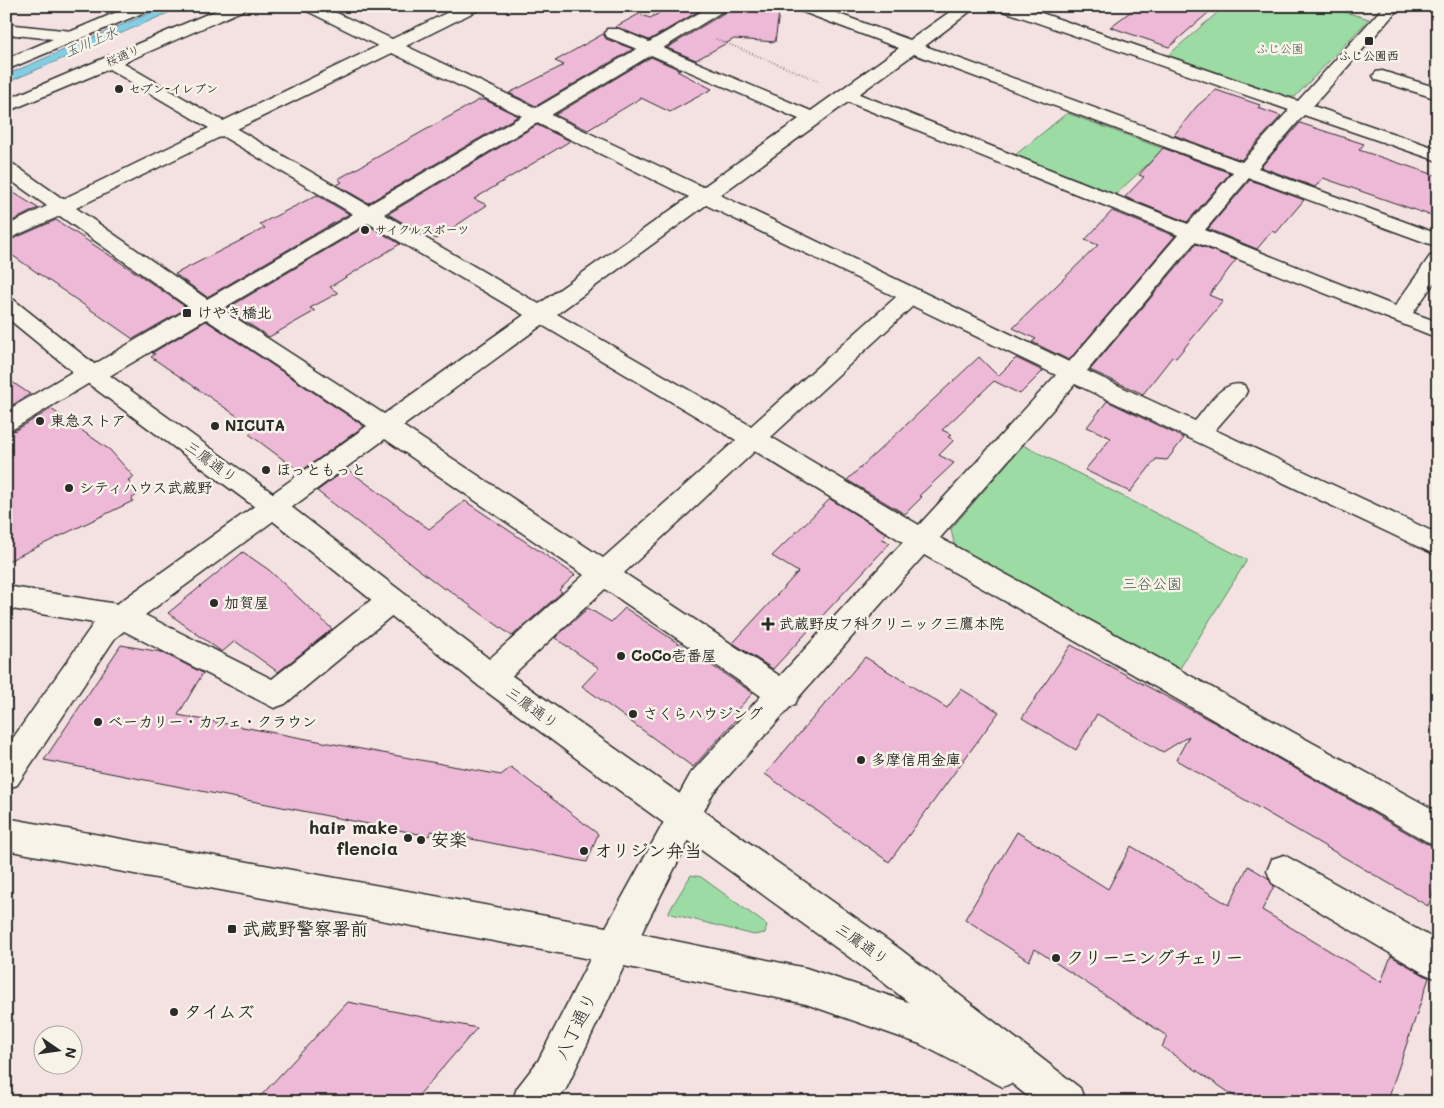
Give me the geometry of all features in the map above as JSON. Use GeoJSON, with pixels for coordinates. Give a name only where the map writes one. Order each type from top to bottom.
{"type":"FeatureCollection","features":[{"type":"Feature","properties":{"kind":"street"},"geometry":{"type":"LineString","coordinates":[[6,65],[146,6]]}},
{"type":"Feature","properties":{"kind":"street","name":"桜通り"},"geometry":{"type":"LineString","coordinates":[[6,107],[240,6]]}},
{"type":"Feature","properties":{"kind":"street"},"geometry":{"type":"LineString","coordinates":[[309,6],[1072,373],[1438,546]]}},
{"type":"Feature","properties":{"kind":"street"},"geometry":{"type":"LineString","coordinates":[[6,234],[474,6]]}},
{"type":"Feature","properties":{"kind":"street"},"geometry":{"type":"LineString","coordinates":[[6,422],[369,214],[723,6]]}},
{"type":"Feature","properties":{"kind":"street"},"geometry":{"type":"LineString","coordinates":[[801,6],[1438,242]]}},
{"type":"Feature","properties":{"kind":"street"},"geometry":{"type":"LineString","coordinates":[[6,775],[105,630],[121,616],[969,6]]}},
{"type":"Feature","properties":{"kind":"street"},"geometry":{"type":"LineString","coordinates":[[1004,6],[1301,108],[1344,119],[1403,140],[1438,156]]}},
{"type":"Feature","properties":{"kind":"street","name":"八丁通り"},"geometry":{"type":"LineString","coordinates":[[531,1102],[552,1075],[615,946],[702,783],[784,695],[920,539],[1072,373],[1245,170],[1394,6]]}},
{"type":"Feature","properties":{"kind":"street"},"geometry":{"type":"LineString","coordinates":[[6,29],[74,36]]}},
{"type":"Feature","properties":{"kind":"street"},"geometry":{"type":"LineString","coordinates":[[613,33],[814,119]]}},
{"type":"Feature","properties":{"kind":"street"},"geometry":{"type":"LineString","coordinates":[[109,62],[754,439],[920,539],[1438,830]]}},
{"type":"Feature","properties":{"kind":"street"},"geometry":{"type":"LineString","coordinates":[[1382,76],[1438,94]]}},
{"type":"Feature","properties":{"kind":"street"},"geometry":{"type":"LineString","coordinates":[[847,94],[1438,331]]}},
{"type":"Feature","properties":{"kind":"street"},"geometry":{"type":"LineString","coordinates":[[6,168],[205,308],[386,426],[784,695]]}},
{"type":"Feature","properties":{"kind":"street"},"geometry":{"type":"LineString","coordinates":[[1400,315],[1438,260]]}},
{"type":"Feature","properties":{"kind":"street"},"geometry":{"type":"LineString","coordinates":[[490,677],[912,295]]}},
{"type":"Feature","properties":{"kind":"street","name":"三鷹通り"},"geometry":{"type":"LineString","coordinates":[[6,305],[91,373],[272,506],[490,677],[683,818],[887,962],[1065,1102]]}},
{"type":"Feature","properties":{"kind":"street"},"geometry":{"type":"LineString","coordinates":[[1199,432],[1235,390]]}},
{"type":"Feature","properties":{"kind":"street"},"geometry":{"type":"LineString","coordinates":[[6,597],[121,616],[274,695],[390,600]]}},
{"type":"Feature","properties":{"kind":"street"},"geometry":{"type":"LineString","coordinates":[[6,834],[615,946],[806,986],[929,1028],[1065,1102]]}},
{"type":"Feature","properties":{"kind":"street"},"geometry":{"type":"LineString","coordinates":[[1284,871],[1438,961]]}},
{"type":"Feature","properties":{"kind":"path"},"geometry":{"type":"LineString","coordinates":[[634,6],[847,94]]}},
{"type":"Feature","properties":{"kind":"green space","name":"ふじ公園"},"geometry":{"type":"Polygon","coordinates":[[[1225,6],[1324,6],[1369,19],[1295,97],[1282,96],[1166,57],[1225,6]]]}},
{"type":"Feature","properties":{"kind":"green space"},"geometry":{"type":"Polygon","coordinates":[[[1067,113],[1164,149],[1114,196],[1014,156],[1067,113]]]}},
{"type":"Feature","properties":{"kind":"green space","name":"三谷公園"},"geometry":{"type":"Polygon","coordinates":[[[1023,445],[1247,560],[1177,673],[955,548],[951,529],[1023,445]]]}},
{"type":"Feature","properties":{"kind":"green space"},"geometry":{"type":"Polygon","coordinates":[[[691,875],[701,877],[767,925],[765,933],[754,935],[668,913],[691,875]]]}},
{"type":"Feature","properties":{"kind":"water","name":"玉川上水"},"geometry":{"type":"Polygon","coordinates":[[[166,6],[184,6],[6,83],[6,75],[166,6]]]}},
{"type":"Feature","properties":{"kind":"building"},"geometry":{"type":"Polygon","coordinates":[[[672,6],[704,8],[649,40],[615,27],[639,14],[650,18],[672,6]]]}},
{"type":"Feature","properties":{"kind":"building"},"geometry":{"type":"Polygon","coordinates":[[[1138,6],[1216,6],[1169,47],[1110,27],[1138,6]]]}},
{"type":"Feature","properties":{"kind":"building"},"geometry":{"type":"Polygon","coordinates":[[[729,10],[779,13],[775,42],[734,39],[696,60],[667,48],[729,10]]]}},
{"type":"Feature","properties":{"kind":"building"},"geometry":{"type":"Polygon","coordinates":[[[603,34],[606,39],[633,49],[536,106],[509,93],[564,65],[555,61],[603,34]]]}},
{"type":"Feature","properties":{"kind":"building"},"geometry":{"type":"Polygon","coordinates":[[[651,57],[680,70],[677,71],[712,89],[670,112],[641,98],[588,130],[555,115],[651,57]]]}},
{"type":"Feature","properties":{"kind":"building"},"geometry":{"type":"Polygon","coordinates":[[[1216,90],[1260,105],[1258,108],[1281,116],[1241,160],[1174,135],[1197,106],[1216,90]]]}},
{"type":"Feature","properties":{"kind":"building"},"geometry":{"type":"Polygon","coordinates":[[[479,100],[485,100],[518,116],[368,203],[337,185],[342,182],[338,179],[479,100]]]}},
{"type":"Feature","properties":{"kind":"building"},"geometry":{"type":"Polygon","coordinates":[[[1300,123],[1364,144],[1359,150],[1438,176],[1438,218],[1323,178],[1315,187],[1261,167],[1300,123]]]}},
{"type":"Feature","properties":{"kind":"building"},"geometry":{"type":"Polygon","coordinates":[[[537,125],[570,141],[474,199],[487,205],[436,239],[422,231],[419,232],[388,214],[537,125]]]}},
{"type":"Feature","properties":{"kind":"building"},"geometry":{"type":"Polygon","coordinates":[[[1163,148],[1230,173],[1187,222],[1125,197],[1144,177],[1139,175],[1163,148]]]}},
{"type":"Feature","properties":{"kind":"building"},"geometry":{"type":"Polygon","coordinates":[[[1250,180],[1304,200],[1276,233],[1272,231],[1257,249],[1208,229],[1250,180]]]}},
{"type":"Feature","properties":{"kind":"building"},"geometry":{"type":"Polygon","coordinates":[[[6,188],[38,208],[6,224],[6,188]]]}},
{"type":"Feature","properties":{"kind":"building"},"geometry":{"type":"Polygon","coordinates":[[[317,195],[349,214],[207,297],[175,274],[265,228],[260,224],[317,195]]]}},
{"type":"Feature","properties":{"kind":"building"},"geometry":{"type":"Polygon","coordinates":[[[1112,211],[1175,236],[1069,360],[1032,342],[1036,339],[1013,328],[1098,245],[1085,240],[1112,211]]]}},
{"type":"Feature","properties":{"kind":"building"},"geometry":{"type":"Polygon","coordinates":[[[56,220],[187,308],[133,339],[6,251],[6,242],[56,220]]]}},
{"type":"Feature","properties":{"kind":"building"},"geometry":{"type":"Polygon","coordinates":[[[368,225],[400,244],[330,287],[338,293],[310,308],[315,311],[269,337],[226,309],[368,225]]]}},
{"type":"Feature","properties":{"kind":"building"},"geometry":{"type":"Polygon","coordinates":[[[1196,244],[1236,260],[1209,295],[1223,301],[1176,358],[1172,357],[1143,394],[1090,370],[1196,244]]]}},
{"type":"Feature","properties":{"kind":"building"},"geometry":{"type":"Polygon","coordinates":[[[206,321],[364,426],[300,472],[249,434],[256,429],[151,357],[155,354],[152,353],[206,321]]]}},
{"type":"Feature","properties":{"kind":"building"},"geometry":{"type":"Polygon","coordinates":[[[979,357],[998,376],[1016,358],[1043,371],[1020,394],[994,381],[942,430],[951,434],[948,437],[954,440],[939,455],[954,463],[919,496],[922,497],[905,514],[847,480],[979,357]]]}},
{"type":"Feature","properties":{"kind":"building"},"geometry":{"type":"Polygon","coordinates":[[[6,378],[30,394],[6,409],[6,378]]]}},
{"type":"Feature","properties":{"kind":"building"},"geometry":{"type":"Polygon","coordinates":[[[1107,401],[1184,438],[1167,460],[1156,459],[1130,492],[1085,470],[1111,438],[1087,427],[1107,401]]]}},
{"type":"Feature","properties":{"kind":"building","name":"シティハウス武蔵野"},"geometry":{"type":"Polygon","coordinates":[[[51,409],[110,450],[134,477],[128,480],[137,495],[132,498],[133,501],[6,562],[6,433],[16,430],[51,409]]]}},
{"type":"Feature","properties":{"kind":"building"},"geometry":{"type":"Polygon","coordinates":[[[347,469],[429,529],[465,501],[575,575],[559,590],[562,592],[512,636],[446,588],[444,589],[317,491],[347,469]]]}},
{"type":"Feature","properties":{"kind":"building"},"geometry":{"type":"Polygon","coordinates":[[[830,499],[886,533],[881,538],[890,543],[773,669],[733,643],[798,572],[772,556],[830,499]]]}},
{"type":"Feature","properties":{"kind":"building"},"geometry":{"type":"Polygon","coordinates":[[[243,552],[269,570],[332,629],[278,672],[235,641],[222,652],[168,613],[243,552]]]}},
{"type":"Feature","properties":{"kind":"building"},"geometry":{"type":"Polygon","coordinates":[[[588,608],[611,622],[625,608],[753,693],[734,713],[739,716],[693,767],[582,686],[599,668],[555,638],[588,608]]]}},
{"type":"Feature","properties":{"kind":"building"},"geometry":{"type":"Polygon","coordinates":[[[121,645],[161,652],[203,673],[178,715],[501,775],[511,767],[598,834],[587,862],[431,831],[429,836],[44,760],[121,645]]]}},
{"type":"Feature","properties":{"kind":"building"},"geometry":{"type":"Polygon","coordinates":[[[1071,645],[1228,730],[1425,843],[1438,847],[1438,880],[1428,906],[1176,760],[1189,736],[1163,752],[1097,714],[1076,750],[1022,718],[1071,645]]]}},
{"type":"Feature","properties":{"kind":"building"},"geometry":{"type":"Polygon","coordinates":[[[865,657],[947,708],[961,689],[999,712],[889,862],[765,774],[865,657]]]}},
{"type":"Feature","properties":{"kind":"building"},"geometry":{"type":"Polygon","coordinates":[[[1017,832],[1108,889],[1131,846],[1229,905],[1248,866],[1268,878],[1274,886],[1262,910],[1381,982],[1391,956],[1429,978],[1387,1102],[1243,1102],[1162,1047],[1167,1036],[1035,949],[1029,961],[965,919],[1017,832]]]}},
{"type":"Feature","properties":{"kind":"building"},"geometry":{"type":"Polygon","coordinates":[[[348,1002],[477,1028],[413,1102],[255,1102],[348,1002]]]}},
{"type":"Feature","properties":{"kind":"place","name":"ふじ公園西"},"geometry":{"type":"Point","coordinates":[1369,41]}},
{"type":"Feature","properties":{"kind":"place","name":"セブン-イレブン"},"geometry":{"type":"Point","coordinates":[119,89]}},
{"type":"Feature","properties":{"kind":"place","name":"サイクルスポーツ"},"geometry":{"type":"Point","coordinates":[365,230]}},
{"type":"Feature","properties":{"kind":"place","name":"けやき橋北"},"geometry":{"type":"Point","coordinates":[187,313]}},
{"type":"Feature","properties":{"kind":"place","name":"東急ストア"},"geometry":{"type":"Point","coordinates":[40,421]}},
{"type":"Feature","properties":{"kind":"place","name":"NICUTA"},"geometry":{"type":"Point","coordinates":[215,426]}},
{"type":"Feature","properties":{"kind":"place","name":"ほっともっと"},"geometry":{"type":"Point","coordinates":[266,470]}},
{"type":"Feature","properties":{"kind":"place","name":"シティハウス武蔵野"},"geometry":{"type":"Point","coordinates":[69,488]}},
{"type":"Feature","properties":{"kind":"place","name":"加賀屋"},"geometry":{"type":"Point","coordinates":[214,603]}},
{"type":"Feature","properties":{"kind":"place","name":"武蔵野皮フ科クリニック三鷹本院"},"geometry":{"type":"Point","coordinates":[768,624]}},
{"type":"Feature","properties":{"kind":"place","name":"CoCo壱番屋"},"geometry":{"type":"Point","coordinates":[621,656]}},
{"type":"Feature","properties":{"kind":"place","name":"さくらハウジング"},"geometry":{"type":"Point","coordinates":[633,714]}},
{"type":"Feature","properties":{"kind":"place","name":"ベーカリー・カフェ・クラウン"},"geometry":{"type":"Point","coordinates":[98,722]}},
{"type":"Feature","properties":{"kind":"place","name":"多摩信用金庫"},"geometry":{"type":"Point","coordinates":[861,760]}},
{"type":"Feature","properties":{"kind":"place","name":"hair make flencia"},"geometry":{"type":"Point","coordinates":[408,838]}},
{"type":"Feature","properties":{"kind":"place","name":"安楽"},"geometry":{"type":"Point","coordinates":[421,840]}},
{"type":"Feature","properties":{"kind":"place","name":"オリジン弁当"},"geometry":{"type":"Point","coordinates":[584,851]}},
{"type":"Feature","properties":{"kind":"place","name":"武蔵野警察署前"},"geometry":{"type":"Point","coordinates":[232,929]}},
{"type":"Feature","properties":{"kind":"place","name":"クリーニングチェリー"},"geometry":{"type":"Point","coordinates":[1056,958]}},
{"type":"Feature","properties":{"kind":"place","name":"タイムズ"},"geometry":{"type":"Point","coordinates":[174,1012]}}]}
